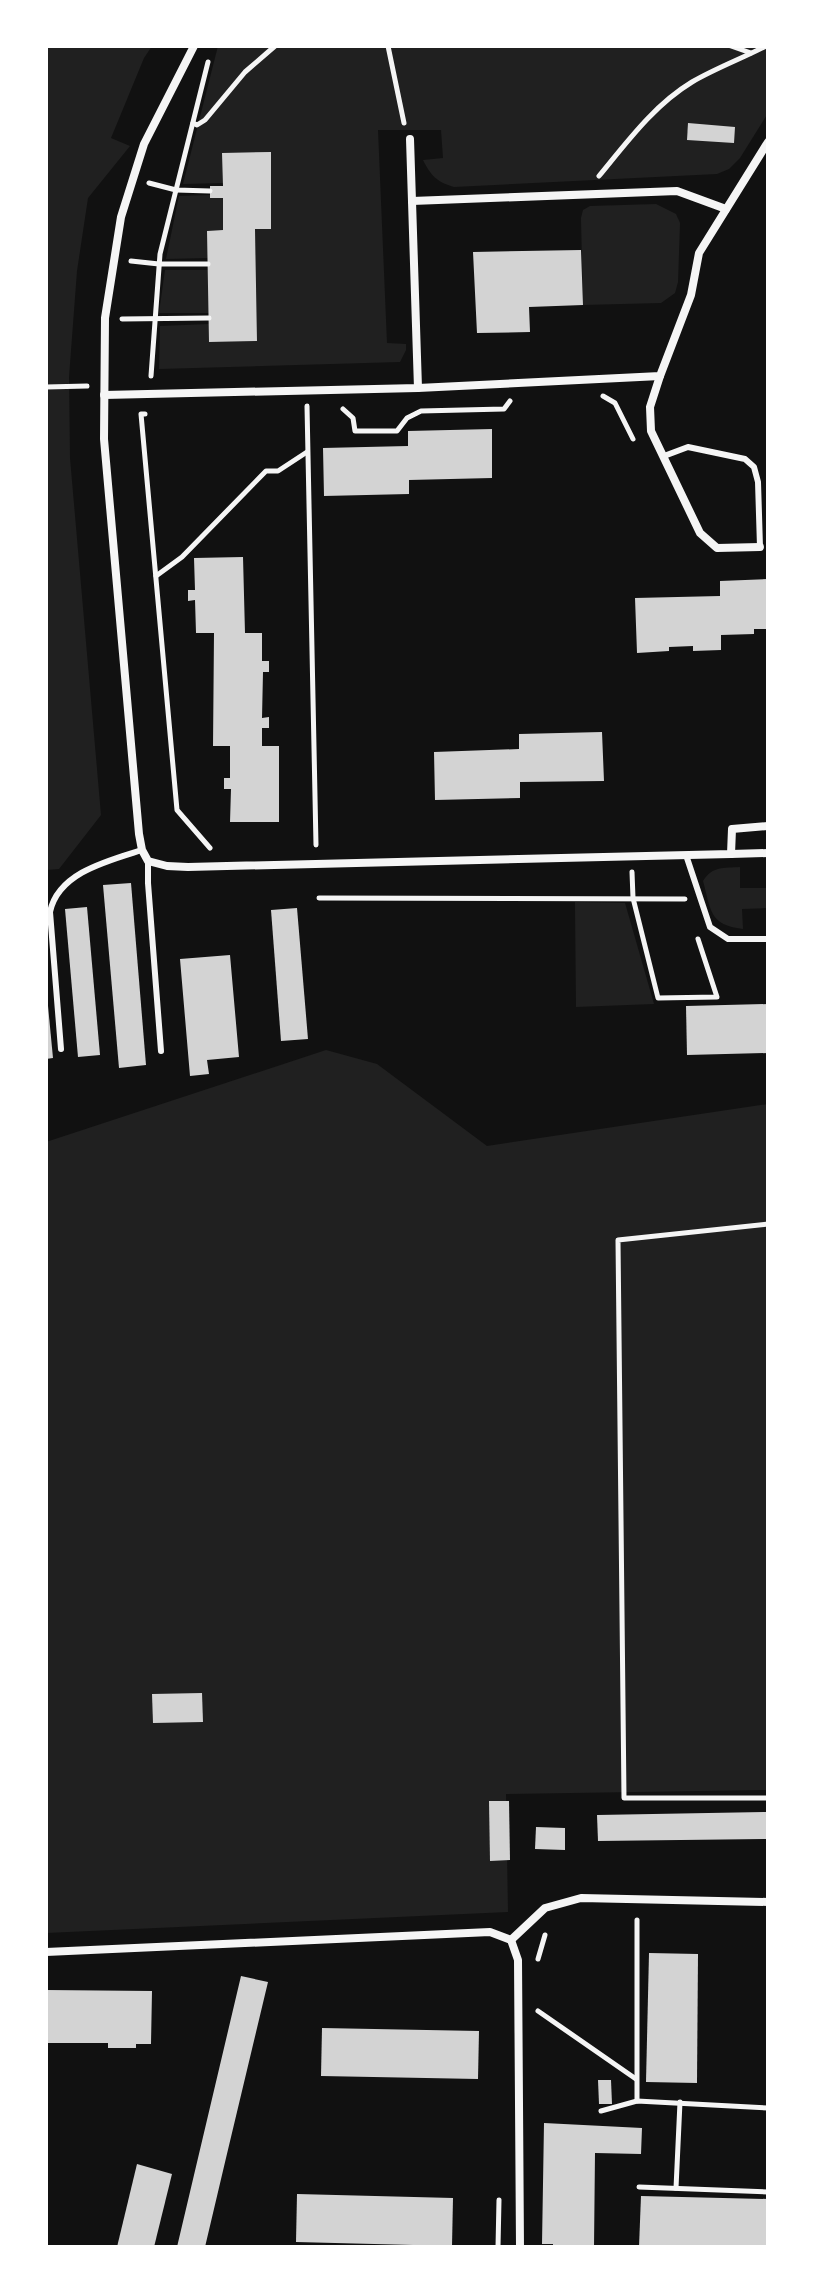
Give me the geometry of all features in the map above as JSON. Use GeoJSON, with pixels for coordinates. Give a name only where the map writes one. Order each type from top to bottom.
{"type":"FeatureCollection","features":[{"type":"Feature","properties":{"kind":"street"},"geometry":{"type":"LineString","coordinates":[[194,46],[144,144],[121,217],[105,318],[104,439],[142,850],[148,861],[167,866],[768,853]]}},
{"type":"Feature","properties":{"kind":"street"},"geometry":{"type":"LineString","coordinates":[[410,139],[418,388]]}},
{"type":"Feature","properties":{"kind":"street"},"geometry":{"type":"LineString","coordinates":[[760,547],[717,548],[700,533],[651,431],[650,407],[691,295],[699,253],[765,153],[768,142]]}},
{"type":"Feature","properties":{"kind":"street"},"geometry":{"type":"LineString","coordinates":[[412,201],[677,191],[726,209]]}},
{"type":"Feature","properties":{"kind":"street"},"geometry":{"type":"LineString","coordinates":[[104,390],[306,391],[660,376]]}},
{"type":"Feature","properties":{"kind":"street"},"geometry":{"type":"LineString","coordinates":[[731,854],[732,829],[768,826]]}},
{"type":"Feature","properties":{"kind":"street"},"geometry":{"type":"LineString","coordinates":[[511,1940],[545,1908],[581,1898],[768,1902]]}},
{"type":"Feature","properties":{"kind":"street"},"geometry":{"type":"LineString","coordinates":[[46,1952],[490,1932],[511,1940],[518,1960],[520,2247]]}},
{"type":"Feature","properties":{"kind":"lane"},"geometry":{"type":"LineString","coordinates":[[664,456],[688,447],[745,459],[754,467],[758,482],[760,547]]}},
{"type":"Feature","properties":{"kind":"lane"},"geometry":{"type":"LineString","coordinates":[[61,1049],[50,912],[54,896],[76,876],[97,865],[142,850]]}},
{"type":"Feature","properties":{"kind":"lane"},"geometry":{"type":"LineString","coordinates":[[686,855],[710,927],[728,939],[768,939]]}},
{"type":"Feature","properties":{"kind":"lane"},"geometry":{"type":"LineString","coordinates":[[148,861],[161,1051]]}},
{"type":"Feature","properties":{"kind":"path"},"geometry":{"type":"LineString","coordinates":[[193,123],[197,125],[205,120],[245,72],[275,46]]}},
{"type":"Feature","properties":{"kind":"path"},"geometry":{"type":"LineString","coordinates":[[388,46],[405,130],[410,139]]}},
{"type":"Feature","properties":{"kind":"path"},"geometry":{"type":"LineString","coordinates":[[731,46],[751,53]]}},
{"type":"Feature","properties":{"kind":"path"},"geometry":{"type":"LineString","coordinates":[[596,194],[596,180],[656,110],[690,83],[766,46]]}},
{"type":"Feature","properties":{"kind":"path"},"geometry":{"type":"LineString","coordinates":[[151,376],[159,264],[208,61]]}},
{"type":"Feature","properties":{"kind":"path"},"geometry":{"type":"LineString","coordinates":[[133,178],[176,190],[210,191]]}},
{"type":"Feature","properties":{"kind":"path"},"geometry":{"type":"LineString","coordinates":[[114,259],[159,264],[208,264]]}},
{"type":"Feature","properties":{"kind":"path"},"geometry":{"type":"LineString","coordinates":[[105,318],[209,318]]}},
{"type":"Feature","properties":{"kind":"path"},"geometry":{"type":"LineString","coordinates":[[46,387],[104,390]]}},
{"type":"Feature","properties":{"kind":"path"},"geometry":{"type":"LineString","coordinates":[[306,391],[316,845]]}},
{"type":"Feature","properties":{"kind":"path"},"geometry":{"type":"LineString","coordinates":[[592,393],[615,403],[635,442]]}},
{"type":"Feature","properties":{"kind":"path"},"geometry":{"type":"LineString","coordinates":[[341,407],[353,418],[355,431],[397,431],[407,418],[421,411],[504,409],[507,403],[520,396]]}},
{"type":"Feature","properties":{"kind":"path"},"geometry":{"type":"LineString","coordinates":[[292,408],[318,407]]}},
{"type":"Feature","properties":{"kind":"path"},"geometry":{"type":"LineString","coordinates":[[156,413],[141,414],[177,810],[208,848],[223,847]]}},
{"type":"Feature","properties":{"kind":"path"},"geometry":{"type":"LineString","coordinates":[[156,576],[182,557],[266,471],[278,471],[308,452]]}},
{"type":"Feature","properties":{"kind":"path"},"geometry":{"type":"LineString","coordinates":[[300,845],[331,844]]}},
{"type":"Feature","properties":{"kind":"path"},"geometry":{"type":"LineString","coordinates":[[632,857],[633,898],[658,998],[717,997],[694,926]]}},
{"type":"Feature","properties":{"kind":"path"},"geometry":{"type":"LineString","coordinates":[[319,898],[684,898],[689,912]]}},
{"type":"Feature","properties":{"kind":"path"},"geometry":{"type":"LineString","coordinates":[[768,1224],[618,1240],[624,1798],[768,1798]]}},
{"type":"Feature","properties":{"kind":"path"},"geometry":{"type":"LineString","coordinates":[[623,1919],[651,1920]]}},
{"type":"Feature","properties":{"kind":"path"},"geometry":{"type":"LineString","coordinates":[[637,1920],[637,2101]]}},
{"type":"Feature","properties":{"kind":"path"},"geometry":{"type":"LineString","coordinates":[[538,1967],[538,1953],[546,1931]]}},
{"type":"Feature","properties":{"kind":"path"},"geometry":{"type":"LineString","coordinates":[[538,1997],[538,2011],[637,2079]]}},
{"type":"Feature","properties":{"kind":"path"},"geometry":{"type":"LineString","coordinates":[[601,2111],[637,2101],[768,2108]]}},
{"type":"Feature","properties":{"kind":"path"},"geometry":{"type":"LineString","coordinates":[[676,2188],[680,2102]]}},
{"type":"Feature","properties":{"kind":"path"},"geometry":{"type":"LineString","coordinates":[[639,2187],[768,2192]]}},
{"type":"Feature","properties":{"kind":"shaded area"},"geometry":{"type":"Polygon","coordinates":[[[46,46],[152,46],[144,58],[111,138],[130,146],[88,198],[77,271],[69,377],[70,458],[101,815],[59,869],[46,870],[46,46]]]}},
{"type":"Feature","properties":{"kind":"shaded area"},"geometry":{"type":"Polygon","coordinates":[[[218,46],[768,46],[768,113],[740,158],[729,169],[717,174],[454,187],[435,178],[423,160],[443,158],[441,130],[378,130],[387,343],[406,344],[400,362],[159,369],[160,326],[209,324],[209,342],[257,341],[255,229],[271,228],[271,153],[223,153],[223,183],[183,184],[218,46]]]}},
{"type":"Feature","properties":{"kind":"shaded area"},"geometry":{"type":"Polygon","coordinates":[[[210,195],[210,198],[223,198],[223,230],[207,231],[208,258],[166,259],[179,196],[210,195]]]}},
{"type":"Feature","properties":{"kind":"shaded area"},"geometry":{"type":"Polygon","coordinates":[[[656,204],[676,214],[680,223],[675,293],[661,303],[583,305],[583,210],[590,206],[656,204]]]}},
{"type":"Feature","properties":{"kind":"shaded area"},"geometry":{"type":"Polygon","coordinates":[[[165,270],[208,270],[209,313],[159,313],[165,270]]]}},
{"type":"Feature","properties":{"kind":"shaded area"},"geometry":{"type":"Polygon","coordinates":[[[740,867],[740,888],[768,888],[768,908],[742,909],[743,929],[724,924],[713,914],[703,881],[714,870],[740,867]]]}},
{"type":"Feature","properties":{"kind":"shaded area"},"geometry":{"type":"Polygon","coordinates":[[[575,902],[625,903],[654,1004],[576,1007],[575,902]]]}},
{"type":"Feature","properties":{"kind":"shaded area"},"geometry":{"type":"Polygon","coordinates":[[[326,1050],[377,1064],[487,1146],[768,1104],[768,1790],[506,1794],[508,1912],[46,1933],[46,1142],[326,1050]]]}},
{"type":"Feature","properties":{"kind":"building"},"geometry":{"type":"Polygon","coordinates":[[[688,123],[735,127],[734,143],[687,140],[688,123]]]}},
{"type":"Feature","properties":{"kind":"building"},"geometry":{"type":"Polygon","coordinates":[[[271,152],[271,229],[255,229],[257,341],[209,342],[207,231],[223,230],[223,198],[210,198],[210,186],[223,186],[222,153],[271,152]]]}},
{"type":"Feature","properties":{"kind":"building"},"geometry":{"type":"Polygon","coordinates":[[[581,250],[583,305],[529,307],[530,332],[477,333],[473,252],[581,250]]]}},
{"type":"Feature","properties":{"kind":"building"},"geometry":{"type":"Polygon","coordinates":[[[492,429],[492,478],[409,480],[409,494],[324,496],[323,448],[408,446],[408,431],[492,429]]]}},
{"type":"Feature","properties":{"kind":"building"},"geometry":{"type":"Polygon","coordinates":[[[243,557],[245,633],[262,633],[262,661],[269,661],[269,672],[263,672],[262,718],[269,717],[269,728],[262,728],[262,746],[279,746],[279,822],[230,822],[231,789],[224,789],[224,778],[230,778],[230,746],[213,746],[214,633],[196,633],[195,600],[188,601],[188,590],[195,590],[194,558],[243,557]]]}},
{"type":"Feature","properties":{"kind":"building"},"geometry":{"type":"Polygon","coordinates":[[[768,579],[768,629],[754,629],[754,634],[721,635],[721,650],[693,651],[693,646],[637,653],[635,598],[720,596],[720,581],[768,579]]]}},
{"type":"Feature","properties":{"kind":"building"},"geometry":{"type":"Polygon","coordinates":[[[602,732],[604,781],[520,782],[520,798],[435,800],[434,752],[519,749],[519,734],[602,732]]]}},
{"type":"Feature","properties":{"kind":"building"},"geometry":{"type":"Polygon","coordinates":[[[131,883],[146,1065],[119,1068],[103,885],[131,883]]]}},
{"type":"Feature","properties":{"kind":"building"},"geometry":{"type":"Polygon","coordinates":[[[87,907],[100,1055],[78,1057],[65,909],[87,907]]]}},
{"type":"Feature","properties":{"kind":"building"},"geometry":{"type":"Polygon","coordinates":[[[297,908],[308,1039],[281,1041],[271,910],[297,908]]]}},
{"type":"Feature","properties":{"kind":"building"},"geometry":{"type":"Polygon","coordinates":[[[230,955],[239,1057],[207,1060],[209,1074],[190,1076],[180,959],[230,955]]]}},
{"type":"Feature","properties":{"kind":"building"},"geometry":{"type":"Polygon","coordinates":[[[768,1004],[768,1053],[687,1055],[686,1006],[768,1004]]]}},
{"type":"Feature","properties":{"kind":"building"},"geometry":{"type":"Polygon","coordinates":[[[46,1006],[53,1058],[46,1059],[46,1006]]]}},
{"type":"Feature","properties":{"kind":"building"},"geometry":{"type":"Polygon","coordinates":[[[202,1693],[203,1722],[153,1723],[152,1694],[202,1693]]]}},
{"type":"Feature","properties":{"kind":"building"},"geometry":{"type":"Polygon","coordinates":[[[489,1801],[509,1801],[510,1860],[490,1861],[489,1801]]]}},
{"type":"Feature","properties":{"kind":"building"},"geometry":{"type":"Polygon","coordinates":[[[768,1812],[768,1839],[598,1841],[597,1815],[768,1812]]]}},
{"type":"Feature","properties":{"kind":"building"},"geometry":{"type":"Polygon","coordinates":[[[536,1827],[565,1828],[565,1850],[535,1849],[536,1827]]]}},
{"type":"Feature","properties":{"kind":"building"},"geometry":{"type":"Polygon","coordinates":[[[649,1953],[698,1954],[697,2083],[646,2082],[649,1953]]]}},
{"type":"Feature","properties":{"kind":"building"},"geometry":{"type":"Polygon","coordinates":[[[241,1976],[268,1982],[205,2247],[177,2247],[241,1976]]]}},
{"type":"Feature","properties":{"kind":"building"},"geometry":{"type":"Polygon","coordinates":[[[46,1990],[152,1991],[151,2044],[136,2044],[136,2048],[108,2048],[108,2043],[46,2043],[46,1990]]]}},
{"type":"Feature","properties":{"kind":"building"},"geometry":{"type":"Polygon","coordinates":[[[322,2028],[479,2031],[478,2079],[321,2076],[322,2028]]]}},
{"type":"Feature","properties":{"kind":"building"},"geometry":{"type":"Polygon","coordinates":[[[598,2080],[611,2080],[612,2104],[599,2104],[598,2080]]]}},
{"type":"Feature","properties":{"kind":"building"},"geometry":{"type":"Polygon","coordinates":[[[544,2123],[642,2128],[641,2154],[595,2153],[594,2247],[542,2244],[544,2123]]]}},
{"type":"Feature","properties":{"kind":"building"},"geometry":{"type":"Polygon","coordinates":[[[137,2164],[172,2174],[154,2247],[117,2247],[137,2164]]]}},
{"type":"Feature","properties":{"kind":"building"},"geometry":{"type":"Polygon","coordinates":[[[297,2194],[453,2198],[452,2246],[296,2242],[297,2194]]]}},
{"type":"Feature","properties":{"kind":"building"},"geometry":{"type":"Polygon","coordinates":[[[641,2196],[768,2199],[768,2247],[639,2247],[641,2196]]]}}]}
